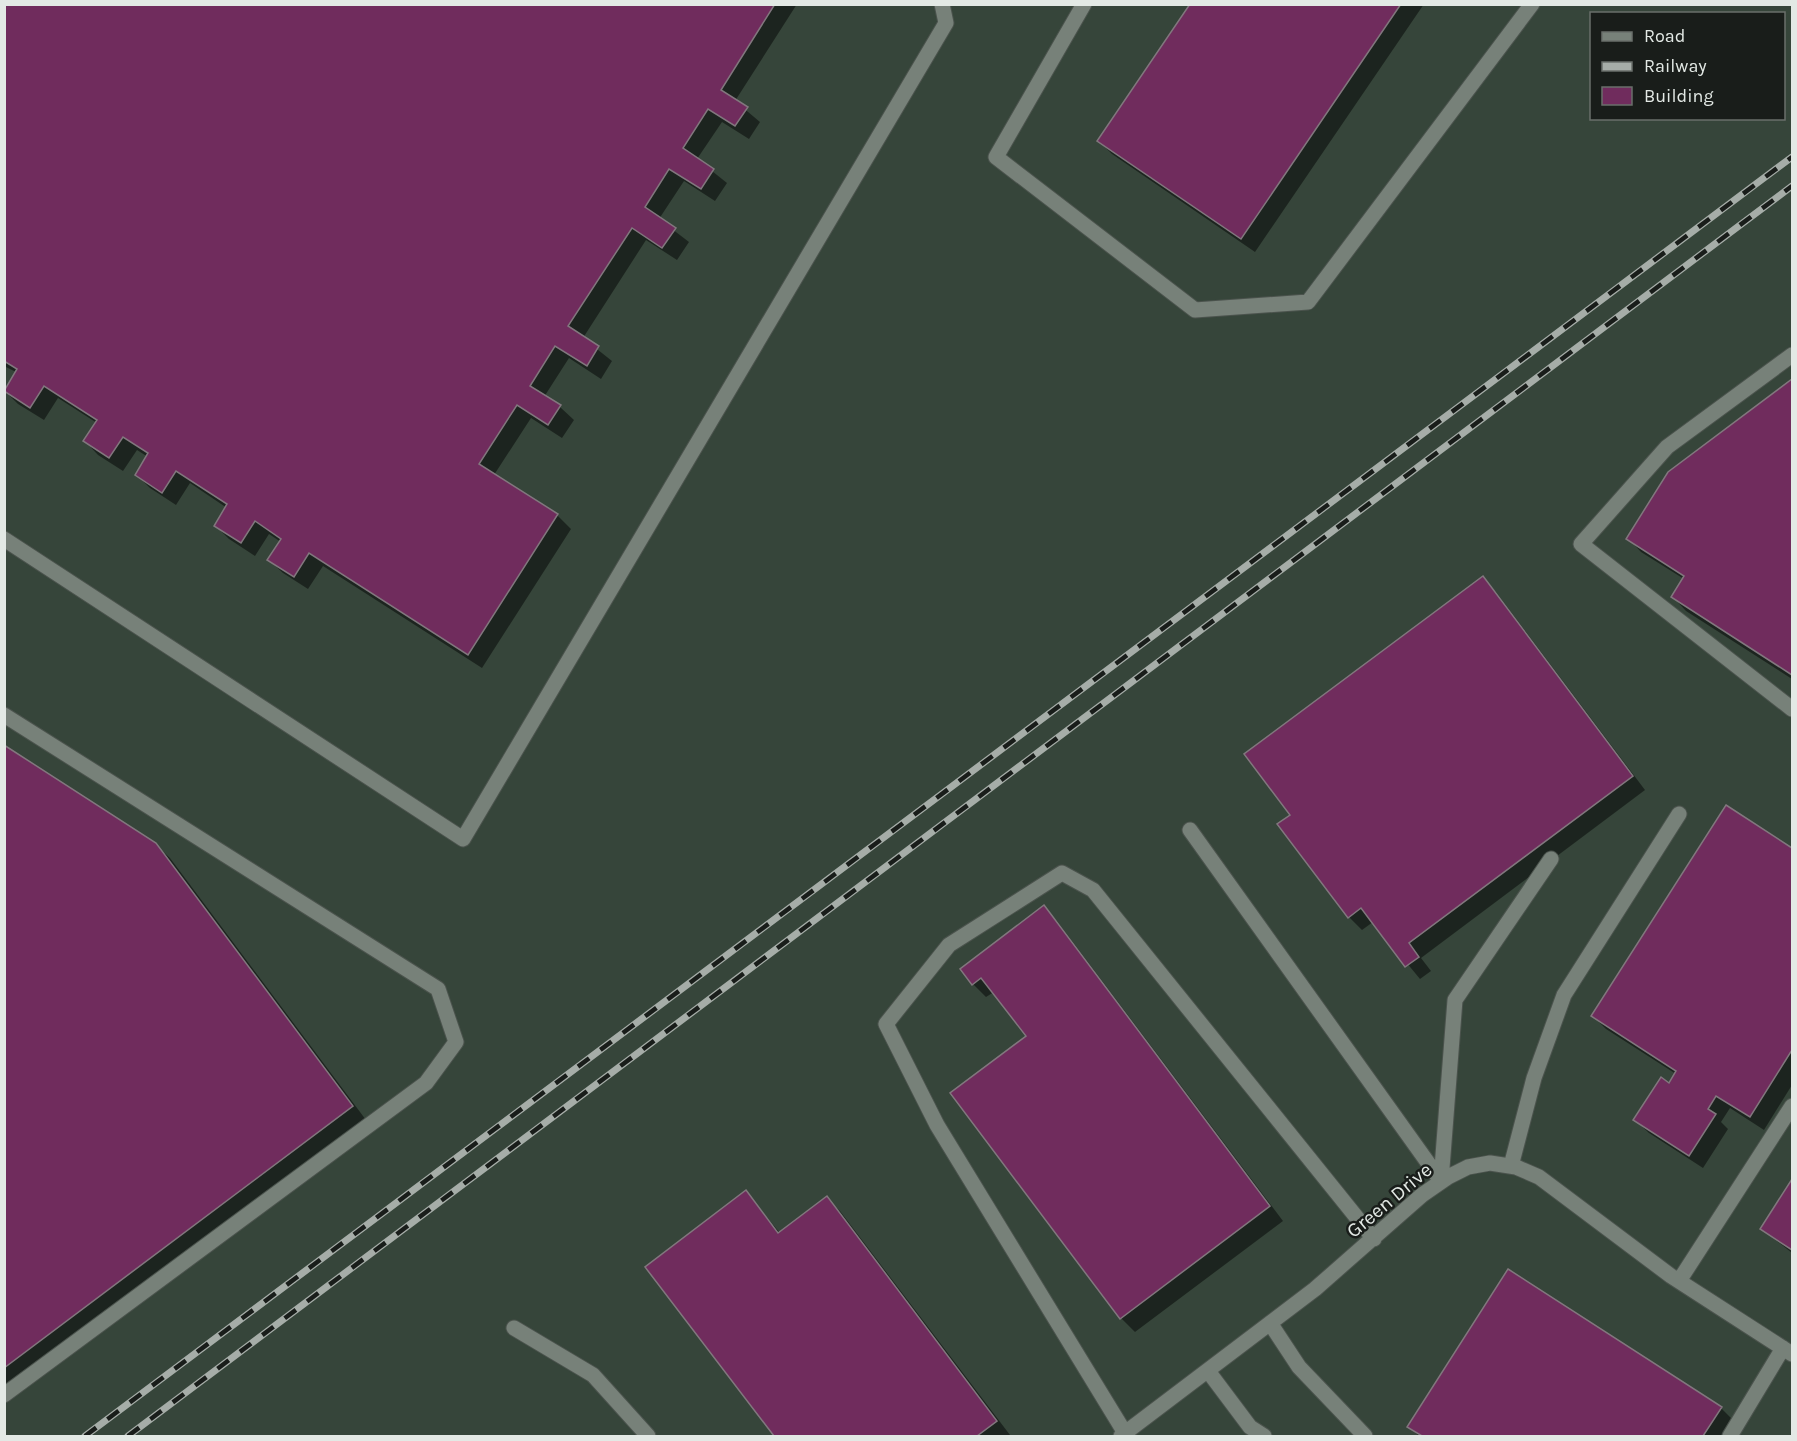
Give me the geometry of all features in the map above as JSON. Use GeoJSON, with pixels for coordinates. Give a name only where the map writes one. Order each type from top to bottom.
{"type":"FeatureCollection","features":[{"type":"Feature","properties":{"kind":"street"},"geometry":{"type":"LineString","coordinates":[[4,539],[463,839],[946,23],[942,4]]}},
{"type":"Feature","properties":{"kind":"street"},"geometry":{"type":"LineString","coordinates":[[1084,4],[996,157],[1195,310],[1308,302],[1532,4]]}},
{"type":"Feature","properties":{"kind":"street"},"geometry":{"type":"LineString","coordinates":[[1792,355],[1667,447],[1581,544],[1792,708]]}},
{"type":"Feature","properties":{"kind":"street"},"geometry":{"type":"LineString","coordinates":[[4,716],[438,989],[456,1042],[426,1083],[4,1395]]}},
{"type":"Feature","properties":{"kind":"street"},"geometry":{"type":"LineString","coordinates":[[1511,1166],[1534,1078],[1564,995],[1679,814]]}},
{"type":"Feature","properties":{"kind":"street"},"geometry":{"type":"LineString","coordinates":[[1190,830],[1442,1181]]}},
{"type":"Feature","properties":{"kind":"street"},"geometry":{"type":"LineString","coordinates":[[1442,1181],[1455,1000],[1551,859]]}},
{"type":"Feature","properties":{"kind":"street"},"geometry":{"type":"LineString","coordinates":[[1123,1435],[937,1125],[886,1024],[949,945],[1062,873],[1094,890],[1374,1239]]}},
{"type":"Feature","properties":{"kind":"street"},"geometry":{"type":"LineString","coordinates":[[1679,1281],[1792,1106]]}},
{"type":"Feature","properties":{"kind":"street","name":"Green Drive"},"geometry":{"type":"LineString","coordinates":[[1123,1435],[1270,1323],[1374,1239],[1422,1195],[1468,1167],[1490,1163],[1511,1166],[1539,1177],[1560,1190],[1679,1281],[1788,1351]]}},
{"type":"Feature","properties":{"kind":"street"},"geometry":{"type":"LineString","coordinates":[[1270,1323],[1299,1367],[1365,1437]]}},
{"type":"Feature","properties":{"kind":"street"},"geometry":{"type":"LineString","coordinates":[[514,1328],[593,1375],[648,1437]]}},
{"type":"Feature","properties":{"kind":"street"},"geometry":{"type":"LineString","coordinates":[[1730,1437],[1788,1351]]}},
{"type":"Feature","properties":{"kind":"street"},"geometry":{"type":"LineString","coordinates":[[1208,1371],[1250,1426],[1264,1437]]}},
{"type":"Feature","properties":{"kind":"shaded area"},"geometry":{"type":"Polygon","coordinates":[[[5,5],[1792,5],[1792,1436],[5,1436],[5,5]]]}},
{"type":"Feature","properties":{"kind":"building"},"geometry":{"type":"Polygon","coordinates":[[[4,4],[775,4],[721,90],[748,107],[735,126],[708,109],[683,148],[714,169],[701,189],[669,169],[645,207],[676,228],[662,248],[632,228],[568,326],[599,346],[587,366],[555,346],[530,386],[561,405],[548,425],[517,405],[479,464],[558,514],[468,655],[309,553],[294,577],[267,560],[281,539],[255,521],[241,543],[214,526],[227,504],[176,471],[162,493],[135,475],[148,453],[123,437],[109,458],[83,441],[97,420],[44,386],[30,408],[4,391],[17,369],[4,361],[4,4]]]}},
{"type":"Feature","properties":{"kind":"building"},"geometry":{"type":"Polygon","coordinates":[[[1190,4],[1401,4],[1241,239],[1097,141],[1190,4]]]}},
{"type":"Feature","properties":{"kind":"building"},"geometry":{"type":"Polygon","coordinates":[[[1792,379],[1792,675],[1671,597],[1684,576],[1626,539],[1668,472],[1792,379]]]}},
{"type":"Feature","properties":{"kind":"building"},"geometry":{"type":"Polygon","coordinates":[[[1483,576],[1633,776],[1409,943],[1419,957],[1405,967],[1361,908],[1348,918],[1277,824],[1290,815],[1244,754],[1483,576]]]}},
{"type":"Feature","properties":{"kind":"building"},"geometry":{"type":"Polygon","coordinates":[[[4,745],[156,843],[353,1106],[4,1368],[4,745]]]}},
{"type":"Feature","properties":{"kind":"building"},"geometry":{"type":"Polygon","coordinates":[[[1726,805],[1792,848],[1792,1050],[1750,1117],[1716,1096],[1708,1109],[1716,1114],[1689,1156],[1633,1120],[1661,1077],[1669,1083],[1676,1071],[1591,1016],[1726,805]]]}},
{"type":"Feature","properties":{"kind":"building"},"geometry":{"type":"Polygon","coordinates":[[[1044,905],[1270,1206],[1120,1319],[950,1093],[1026,1036],[981,978],[972,985],[960,969],[1044,905]]]}},
{"type":"Feature","properties":{"kind":"building"},"geometry":{"type":"Polygon","coordinates":[[[1792,1179],[1792,1250],[1760,1229],[1792,1179]]]}},
{"type":"Feature","properties":{"kind":"building"},"geometry":{"type":"Polygon","coordinates":[[[746,1190],[778,1233],[827,1196],[997,1421],[977,1436],[774,1436],[645,1267],[746,1190]]]}},
{"type":"Feature","properties":{"kind":"building"},"geometry":{"type":"Polygon","coordinates":[[[1508,1269],[1722,1407],[1703,1436],[1422,1436],[1407,1427],[1508,1269]]]}},
{"type":"Feature","properties":{"kind":"railway"},"geometry":{"type":"LineString","coordinates":[[85,1436],[1792,157]]}},
{"type":"Feature","properties":{"kind":"railway"},"geometry":{"type":"LineString","coordinates":[[128,1436],[1792,186]]}}]}
